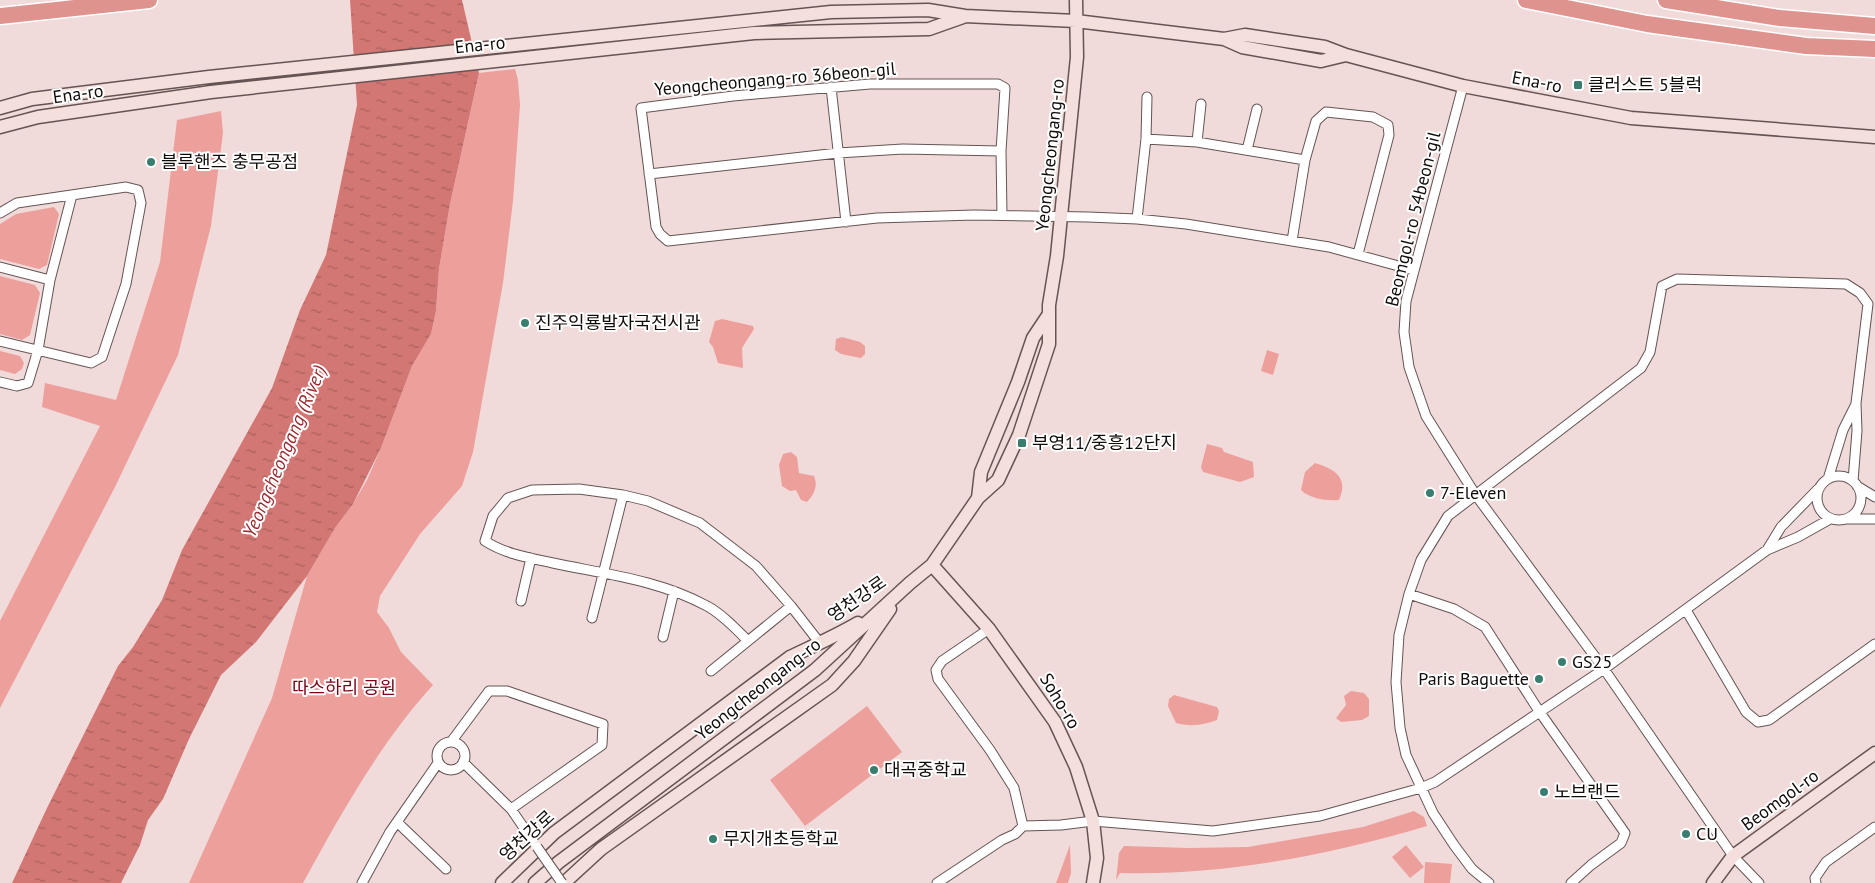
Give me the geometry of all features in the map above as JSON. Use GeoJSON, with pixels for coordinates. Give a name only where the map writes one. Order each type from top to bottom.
{"type":"FeatureCollection","features":[{"type":"Feature","properties":{"kind":"highway"},"geometry":{"type":"LineString","coordinates":[[0,16],[148,0]]}},
{"type":"Feature","properties":{"kind":"highway"},"geometry":{"type":"LineString","coordinates":[[1526,0],[1666,27],[1806,46],[1875,49]]}},
{"type":"Feature","properties":{"kind":"highway"},"geometry":{"type":"LineString","coordinates":[[1666,0],[1780,18],[1875,26]]}},
{"type":"Feature","properties":{"kind":"street","name":"Yeongcheongang-ro"},"geometry":{"type":"LineString","coordinates":[[535,883],[559,862],[815,670],[932,565],[978,498],[998,480],[1020,436],[1049,344],[1048,314],[1061,216],[1077,57],[1076,0]]}},
{"type":"Feature","properties":{"kind":"street","name":"Ena-ro"},"geometry":{"type":"LineString","coordinates":[[0,127],[38,117],[497,54],[831,12],[928,10],[965,16],[1076,20],[1224,39],[1245,35],[1325,47],[1346,55],[1463,86],[1631,118],[1875,137]]}},
{"type":"Feature","properties":{"kind":"street","name":"Ena-ro"},"geometry":{"type":"LineString","coordinates":[[0,108],[32,98],[209,77],[754,33],[929,29],[965,16]]}},
{"type":"Feature","properties":{"kind":"street","name":"Yeongcheongang-ro 36beon-gil"},"geometry":{"type":"LineString","coordinates":[[1002,215],[1001,151],[1005,88],[998,84],[870,84],[733,96],[640,108],[656,227],[668,242],[877,218],[1002,215],[1061,216],[1137,219],[1186,224],[1358,254],[1413,270]]}},
{"type":"Feature","properties":{"kind":"street","name":"Beomgol-ro 54beon-gil"},"geometry":{"type":"LineString","coordinates":[[1463,86],[1406,301],[1404,332],[1409,367],[1426,416],[1475,494],[1604,669],[1733,856],[1760,883]]}},
{"type":"Feature","properties":{"kind":"street"},"geometry":{"type":"LineString","coordinates":[[831,87],[846,222]]}},
{"type":"Feature","properties":{"kind":"street"},"geometry":{"type":"LineString","coordinates":[[1137,219],[1146,139],[1147,97]]}},
{"type":"Feature","properties":{"kind":"street"},"geometry":{"type":"LineString","coordinates":[[1197,142],[1201,104]]}},
{"type":"Feature","properties":{"kind":"street"},"geometry":{"type":"LineString","coordinates":[[1248,150],[1256,109]]}},
{"type":"Feature","properties":{"kind":"street"},"geometry":{"type":"LineString","coordinates":[[1292,242],[1305,160],[1316,120],[1326,112],[1373,117],[1388,125],[1389,135],[1358,254]]}},
{"type":"Feature","properties":{"kind":"street"},"geometry":{"type":"LineString","coordinates":[[1146,139],[1197,142],[1305,160]]}},
{"type":"Feature","properties":{"kind":"street"},"geometry":{"type":"LineString","coordinates":[[649,174],[838,153],[903,149],[1001,151]]}},
{"type":"Feature","properties":{"kind":"street"},"geometry":{"type":"LineString","coordinates":[[0,213],[17,203],[126,187],[138,190],[141,203],[126,284],[102,357],[91,363],[0,341]]}},
{"type":"Feature","properties":{"kind":"street"},"geometry":{"type":"LineString","coordinates":[[0,382],[17,386],[28,383],[38,350],[50,280],[72,195]]}},
{"type":"Feature","properties":{"kind":"street"},"geometry":{"type":"LineString","coordinates":[[0,267],[50,280]]}},
{"type":"Feature","properties":{"kind":"street"},"geometry":{"type":"LineString","coordinates":[[1489,883],[1472,869],[1433,813],[1406,755],[1400,728],[1396,682],[1399,635],[1409,594],[1422,560],[1448,516],[1642,368],[1650,352],[1662,286],[1677,279],[1846,284],[1860,293],[1868,304],[1856,403],[1855,484],[1860,492],[1859,506],[1851,516],[1845,519]]}},
{"type":"Feature","properties":{"kind":"street","name":"Yeongcheongang-ro"},"geometry":{"type":"LineString","coordinates":[[978,498],[981,472],[1018,382],[1033,338],[1048,314]]}},
{"type":"Feature","properties":{"kind":"street"},"geometry":{"type":"LineString","coordinates":[[1767,550],[1781,527],[1828,479],[1843,430],[1856,403]]}},
{"type":"Feature","properties":{"kind":"street"},"geometry":{"type":"LineString","coordinates":[[1828,479],[1840,476],[1875,497]]}},
{"type":"Feature","properties":{"kind":"street"},"geometry":{"type":"LineString","coordinates":[[748,640],[732,624],[708,606],[674,591],[647,582],[531,558],[497,548],[485,541],[493,516],[508,498],[532,490],[579,489],[623,495],[648,501],[700,523],[756,566],[819,642]]}},
{"type":"Feature","properties":{"kind":"street"},"geometry":{"type":"LineString","coordinates":[[1818,489],[1816,498],[1818,506],[1823,514],[1830,519]]}},
{"type":"Feature","properties":{"kind":"street"},"geometry":{"type":"LineString","coordinates":[[592,618],[623,495]]}},
{"type":"Feature","properties":{"kind":"street"},"geometry":{"type":"LineString","coordinates":[[937,883],[1002,840],[1015,834],[1023,826],[1061,825],[1093,821],[1213,831],[1320,816],[1421,788],[1435,782],[1604,669],[1767,550],[1798,537],[1830,519],[1875,519]]}},
{"type":"Feature","properties":{"kind":"street"},"geometry":{"type":"LineString","coordinates":[[521,600],[531,558]]}},
{"type":"Feature","properties":{"kind":"street","name":"Soho-ro"},"geometry":{"type":"LineString","coordinates":[[932,565],[989,629],[1055,722],[1076,767],[1093,821],[1097,858],[1093,883]]}},
{"type":"Feature","properties":{"kind":"street","name":"영천강로"},"geometry":{"type":"LineString","coordinates":[[502,883],[554,832],[790,657],[819,642],[838,635],[859,622],[910,583]]}},
{"type":"Feature","properties":{"kind":"street","name":"영천강로"},"geometry":{"type":"LineString","coordinates":[[563,883],[601,849],[832,685],[854,661],[910,583]]}},
{"type":"Feature","properties":{"kind":"street"},"geometry":{"type":"LineString","coordinates":[[663,637],[674,591]]}},
{"type":"Feature","properties":{"kind":"street"},"geometry":{"type":"LineString","coordinates":[[1409,594],[1454,609],[1485,626],[1539,711],[1625,833],[1621,843],[1591,865],[1571,883]]}},
{"type":"Feature","properties":{"kind":"street"},"geometry":{"type":"LineString","coordinates":[[711,671],[791,606]]}},
{"type":"Feature","properties":{"kind":"street"},"geometry":{"type":"LineString","coordinates":[[1686,610],[1746,712],[1758,722],[1769,720],[1875,644]]}},
{"type":"Feature","properties":{"kind":"street"},"geometry":{"type":"LineString","coordinates":[[989,629],[942,661],[936,670],[938,679],[990,750],[1014,788],[1023,826]]}},
{"type":"Feature","properties":{"kind":"street"},"geometry":{"type":"LineString","coordinates":[[451,742],[489,691],[507,691],[603,724],[602,745],[511,809]]}},
{"type":"Feature","properties":{"kind":"street"},"geometry":{"type":"LineString","coordinates":[[362,883],[390,832],[438,763],[438,750],[444,744],[451,742],[456,743],[462,749],[464,758],[458,768],[453,770],[445,769],[438,763]]}},
{"type":"Feature","properties":{"kind":"street","name":"Beomgol-ro"},"geometry":{"type":"LineString","coordinates":[[1713,883],[1733,856],[1875,753]]}},
{"type":"Feature","properties":{"kind":"street"},"geometry":{"type":"LineString","coordinates":[[463,762],[511,809],[563,883]]}},
{"type":"Feature","properties":{"kind":"street"},"geometry":{"type":"LineString","coordinates":[[398,823],[446,869]]}},
{"type":"Feature","properties":{"kind":"street"},"geometry":{"type":"LineString","coordinates":[[1816,883],[1815,878],[1826,862],[1875,827]]}},
{"type":"Feature","properties":{"kind":"green space","name":"따스하리 공원"},"geometry":{"type":"Polygon","coordinates":[[[515,69],[520,105],[513,201],[503,283],[473,452],[462,486],[420,534],[380,596],[377,612],[389,628],[401,652],[433,685],[396,731],[362,780],[303,883],[189,883],[272,698],[307,576],[335,528],[353,504],[367,480],[412,366],[431,334],[436,311],[439,269],[450,204],[479,73],[515,69]]]}},
{"type":"Feature","properties":{"kind":"green space"},"geometry":{"type":"Polygon","coordinates":[[[221,111],[223,133],[211,226],[178,355],[114,489],[0,708],[0,621],[100,426],[42,407],[45,383],[116,400],[160,262],[177,120],[221,111]]]}},
{"type":"Feature","properties":{"kind":"green space"},"geometry":{"type":"Polygon","coordinates":[[[54,207],[59,214],[47,265],[39,269],[0,259],[0,224],[16,214],[54,207]]]}},
{"type":"Feature","properties":{"kind":"green space"},"geometry":{"type":"Polygon","coordinates":[[[0,276],[35,285],[40,293],[30,335],[22,340],[0,334],[0,276]]]}},
{"type":"Feature","properties":{"kind":"green space"},"geometry":{"type":"Polygon","coordinates":[[[722,319],[753,326],[754,329],[742,348],[743,368],[718,363],[713,347],[709,342],[715,321],[722,319]]]}},
{"type":"Feature","properties":{"kind":"green space"},"geometry":{"type":"Polygon","coordinates":[[[842,337],[860,342],[865,346],[865,354],[861,358],[841,354],[835,350],[836,339],[842,337]]]}},
{"type":"Feature","properties":{"kind":"green space"},"geometry":{"type":"Polygon","coordinates":[[[1267,350],[1279,354],[1273,375],[1261,371],[1267,350]]]}},
{"type":"Feature","properties":{"kind":"green space"},"geometry":{"type":"Polygon","coordinates":[[[0,351],[20,356],[24,363],[22,369],[15,374],[0,370],[0,351]]]}},
{"type":"Feature","properties":{"kind":"green space"},"geometry":{"type":"Polygon","coordinates":[[[1207,444],[1222,448],[1224,452],[1253,462],[1254,477],[1240,482],[1203,472],[1201,467],[1207,444]]]}},
{"type":"Feature","properties":{"kind":"green space"},"geometry":{"type":"Polygon","coordinates":[[[791,452],[797,457],[799,473],[814,476],[815,489],[807,502],[801,500],[796,490],[790,491],[782,486],[779,465],[783,454],[791,452]]]}},
{"type":"Feature","properties":{"kind":"green space"},"geometry":{"type":"Polygon","coordinates":[[[1315,463],[1329,468],[1341,480],[1342,492],[1339,500],[1319,499],[1309,496],[1301,490],[1305,472],[1315,463]]]}},
{"type":"Feature","properties":{"kind":"green space"},"geometry":{"type":"Polygon","coordinates":[[[1351,691],[1364,693],[1369,699],[1369,716],[1362,720],[1341,722],[1336,718],[1346,705],[1344,696],[1351,691]]]}},
{"type":"Feature","properties":{"kind":"green space"},"geometry":{"type":"Polygon","coordinates":[[[1174,695],[1217,707],[1219,711],[1217,720],[1197,725],[1176,723],[1168,706],[1169,699],[1174,695]]]}},
{"type":"Feature","properties":{"kind":"green space"},"geometry":{"type":"Polygon","coordinates":[[[867,706],[902,752],[805,826],[770,780],[867,706]]]}},
{"type":"Feature","properties":{"kind":"green space"},"geometry":{"type":"Polygon","coordinates":[[[1414,811],[1424,817],[1427,826],[1353,846],[1236,867],[1197,871],[1120,873],[1116,880],[1119,853],[1124,846],[1248,847],[1363,827],[1414,811]]]}},
{"type":"Feature","properties":{"kind":"green space"},"geometry":{"type":"Polygon","coordinates":[[[1070,845],[1071,873],[1068,883],[1056,883],[1070,845]]]}},
{"type":"Feature","properties":{"kind":"green space"},"geometry":{"type":"Polygon","coordinates":[[[1406,845],[1424,867],[1410,878],[1392,857],[1406,845]]]}},
{"type":"Feature","properties":{"kind":"green space"},"geometry":{"type":"Polygon","coordinates":[[[1425,862],[1452,864],[1450,883],[1424,883],[1425,862]]]}},
{"type":"Feature","properties":{"kind":"water","name":"Yeongcheongang (River)"},"geometry":{"type":"Polygon","coordinates":[[[350,0],[462,0],[479,73],[450,204],[439,269],[436,311],[431,334],[412,366],[381,448],[353,504],[335,528],[307,576],[256,642],[221,675],[189,739],[163,799],[148,820],[140,845],[121,883],[12,883],[118,666],[133,647],[162,600],[182,550],[272,388],[300,310],[326,255],[357,105],[350,0]]]}},
{"type":"Feature","properties":{"kind":"place","name":"클러스트 5블럭"},"geometry":{"type":"Point","coordinates":[1578,85]}},
{"type":"Feature","properties":{"kind":"place","name":"블루핸즈 충무공점"},"geometry":{"type":"Point","coordinates":[151,162]}},
{"type":"Feature","properties":{"kind":"place","name":"진주익룡발자국전시관"},"geometry":{"type":"Point","coordinates":[525,323]}},
{"type":"Feature","properties":{"kind":"place","name":"부영11/중흥12단지"},"geometry":{"type":"Point","coordinates":[1022,443]}},
{"type":"Feature","properties":{"kind":"place","name":"7-Eleven"},"geometry":{"type":"Point","coordinates":[1430,493]}},
{"type":"Feature","properties":{"kind":"place","name":"GS25"},"geometry":{"type":"Point","coordinates":[1562,662]}},
{"type":"Feature","properties":{"kind":"place","name":"Paris Baguette"},"geometry":{"type":"Point","coordinates":[1539,679]}},
{"type":"Feature","properties":{"kind":"place","name":"대곡중학교"},"geometry":{"type":"Point","coordinates":[874,770]}},
{"type":"Feature","properties":{"kind":"place","name":"노브랜드"},"geometry":{"type":"Point","coordinates":[1544,792]}},
{"type":"Feature","properties":{"kind":"place","name":"CU"},"geometry":{"type":"Point","coordinates":[1686,834]}},
{"type":"Feature","properties":{"kind":"place","name":"무지개초등학교"},"geometry":{"type":"Point","coordinates":[713,839]}}]}
